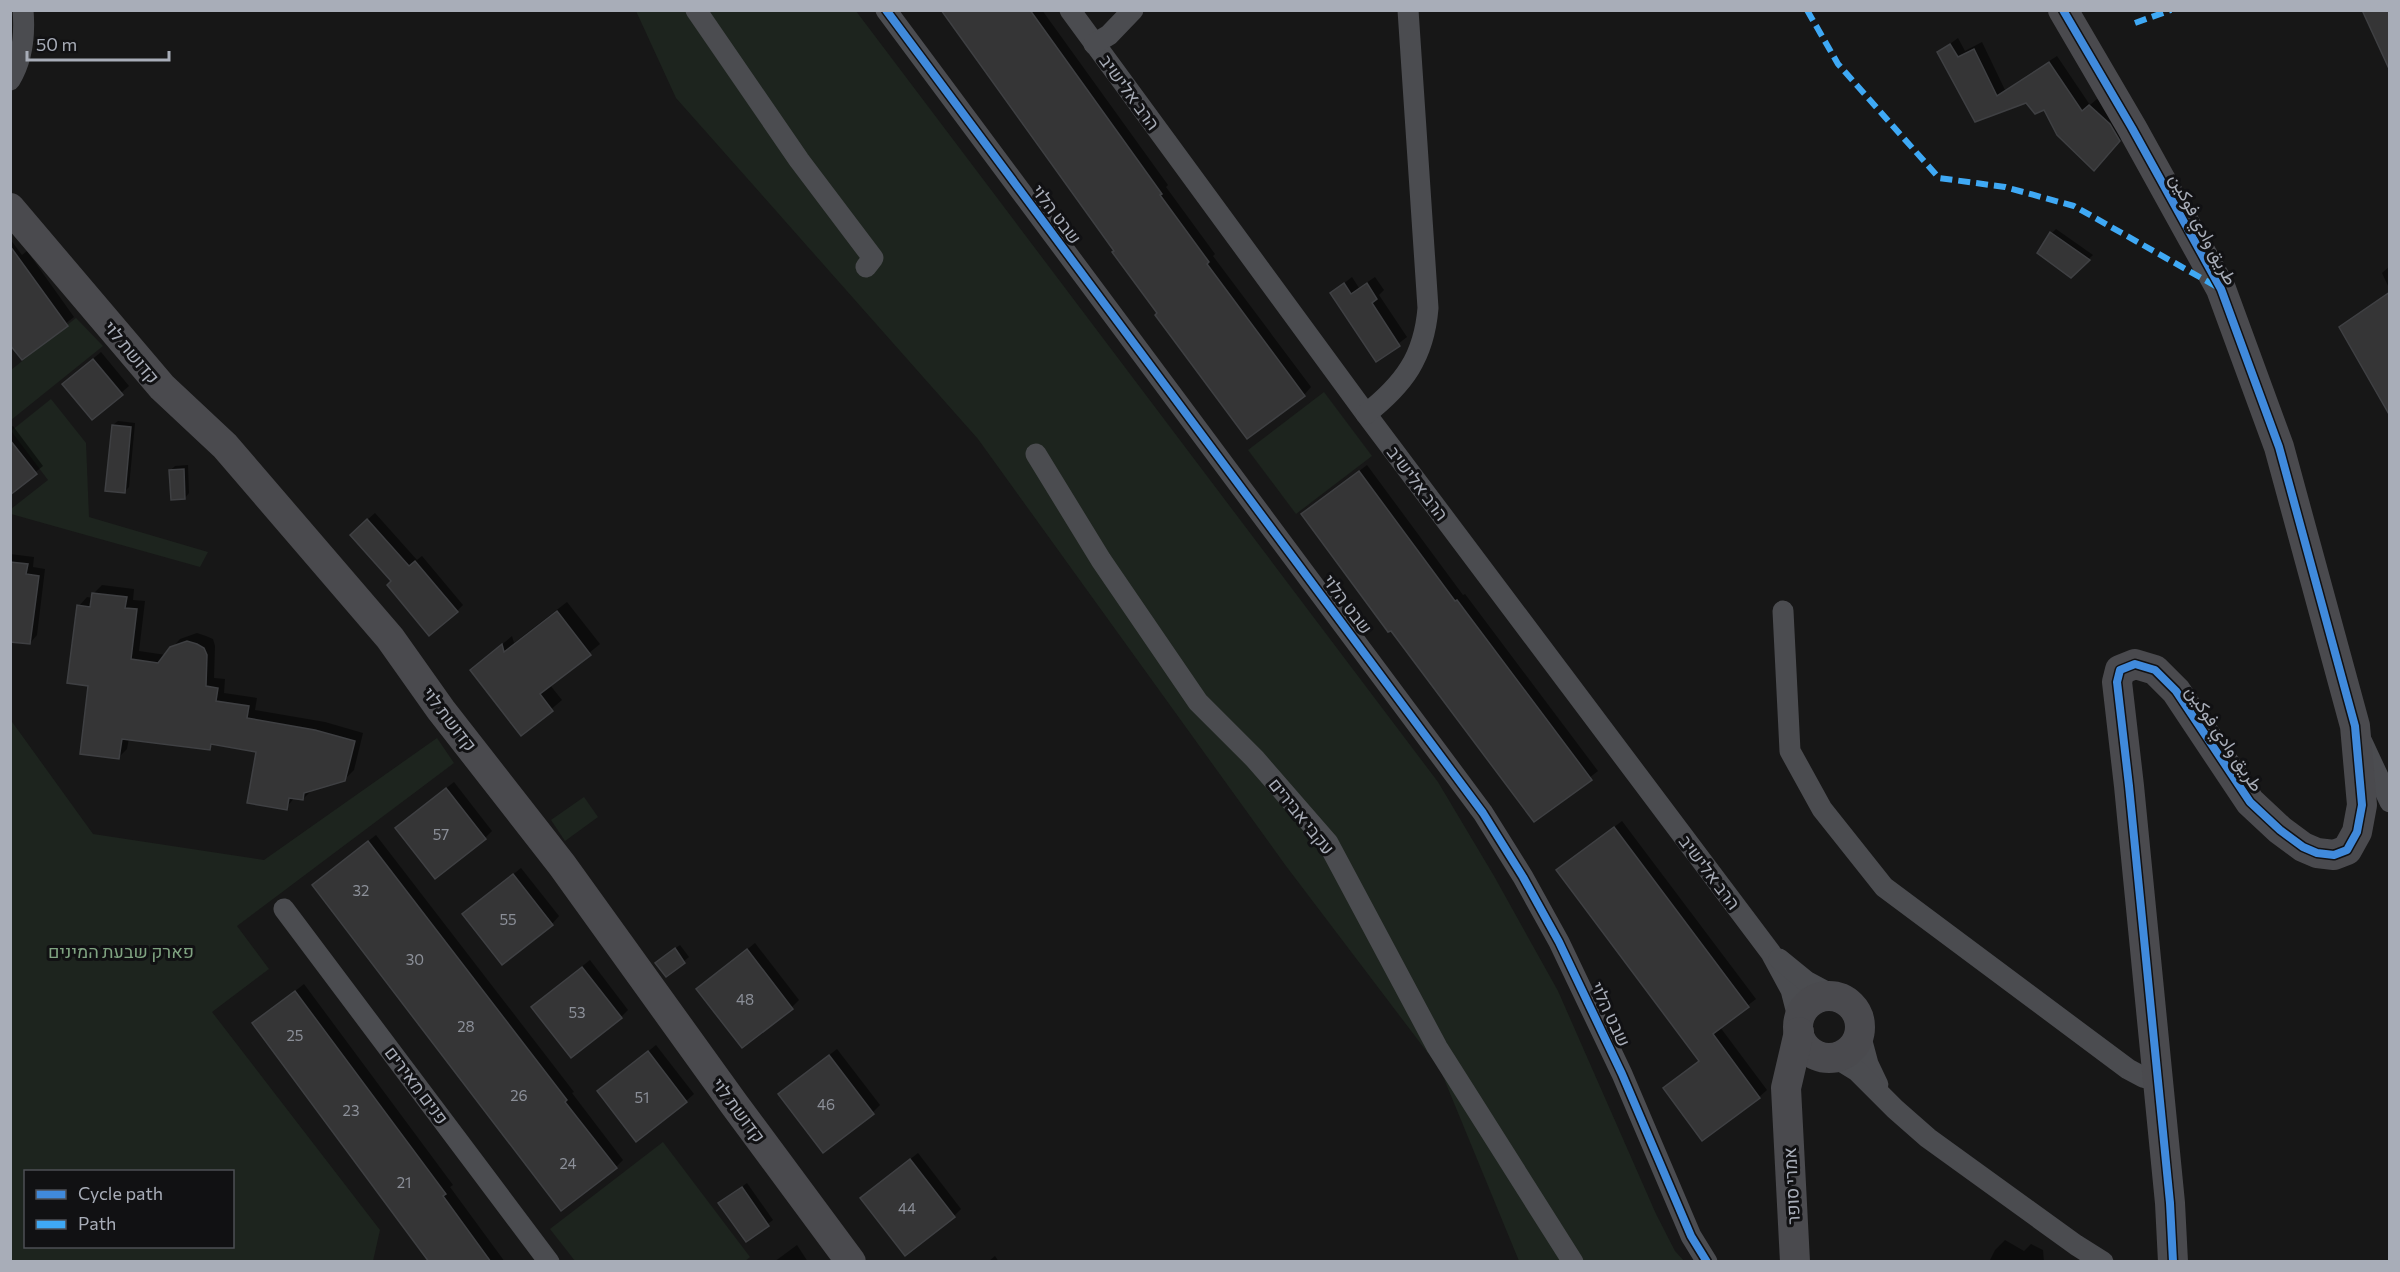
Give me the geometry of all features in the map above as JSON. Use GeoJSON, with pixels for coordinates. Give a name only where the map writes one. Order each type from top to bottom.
{"type":"FeatureCollection","features":[{"type":"Feature","properties":{"kind":"street"},"geometry":{"type":"LineString","coordinates":[[10,80],[15,72],[22,48],[25,29],[24,10]]}},
{"type":"Feature","properties":{"kind":"street"},"geometry":{"type":"LineString","coordinates":[[696,10],[799,160],[873,258],[866,267]]}},
{"type":"Feature","properties":{"kind":"street","name":"שבט הלוי"},"geometry":{"type":"LineString","coordinates":[[886,10],[1483,813],[1523,877],[1559,942],[1622,1074],[1691,1236],[1707,1262]]}},
{"type":"Feature","properties":{"kind":"street","name":"הרב אלישיב"},"geometry":{"type":"LineString","coordinates":[[1070,10],[1366,414],[1771,953]]}},
{"type":"Feature","properties":{"kind":"street"},"geometry":{"type":"LineString","coordinates":[[1094,44],[1109,35],[1133,10]]}},
{"type":"Feature","properties":{"kind":"street"},"geometry":{"type":"LineString","coordinates":[[1366,414],[1395,389],[1410,370],[1421,347],[1427,322],[1428,308],[1407,10]]}},
{"type":"Feature","properties":{"kind":"street","name":"طريق وادي فوکين"},"geometry":{"type":"LineString","coordinates":[[2063,10],[2132,128],[2221,289],[2279,447],[2355,726],[2362,806],[2358,832],[2347,850],[2334,855],[2317,854],[2280,830],[2250,802],[2176,691],[2155,670],[2135,664],[2120,670],[2117,682],[2170,1203],[2173,1262]]}},
{"type":"Feature","properties":{"kind":"street"},"geometry":{"type":"LineString","coordinates":[[10,66],[22,48]]}},
{"type":"Feature","properties":{"kind":"street","name":"קדושת לוי"},"geometry":{"type":"LineString","coordinates":[[10,208],[162,387],[225,446],[390,638],[441,710],[562,865],[851,1262]]}},
{"type":"Feature","properties":{"kind":"street","name":"עקבי אבירים"},"geometry":{"type":"LineString","coordinates":[[1035,454],[1101,560],[1198,702],[1255,759],[1328,843],[1437,1047],[1573,1262]]}},
{"type":"Feature","properties":{"kind":"street"},"geometry":{"type":"LineString","coordinates":[[1783,611],[1790,751],[1822,809],[1884,886],[2128,1069],[2143,1077],[2158,1081]]}},
{"type":"Feature","properties":{"kind":"street"},"geometry":{"type":"LineString","coordinates":[[2355,726],[2390,802]]}},
{"type":"Feature","properties":{"kind":"street","name":"פנים מאירים"},"geometry":{"type":"LineString","coordinates":[[284,909],[549,1262]]}},
{"type":"Feature","properties":{"kind":"street"},"geometry":{"type":"LineString","coordinates":[[1771,953],[1806,981],[1852,1005],[1860,1024],[1860,1034],[1868,1064],[1884,1096]]}},
{"type":"Feature","properties":{"kind":"street"},"geometry":{"type":"LineString","coordinates":[[1771,953],[1791,990],[1801,1040],[1811,1053],[1831,1058],[1857,1071],[1928,1138],[2071,1253],[2103,1262]]}},
{"type":"Feature","properties":{"kind":"street"},"geometry":{"type":"LineString","coordinates":[[1799,1027],[1802,1012],[1815,999],[1834,996]]}},
{"type":"Feature","properties":{"kind":"street","name":"אמרי סופר"},"geometry":{"type":"LineString","coordinates":[[1795,1262],[1786,1088],[1799,1027]]}},
{"type":"Feature","properties":{"kind":"street"},"geometry":{"type":"LineString","coordinates":[[1787,1111],[1799,1084],[1831,1058],[1851,1050],[1860,1034]]}},
{"type":"Feature","properties":{"kind":"green space"},"geometry":{"type":"Polygon","coordinates":[[[636,11],[856,11],[1438,782],[1558,991],[1656,1214],[1675,1251],[1684,1261],[1519,1261],[1440,1069],[1286,866],[978,439],[676,98],[636,11]]]}},
{"type":"Feature","properties":{"kind":"green space"},"geometry":{"type":"Polygon","coordinates":[[[76,318],[103,346],[11,420],[11,370],[76,318]]]}},
{"type":"Feature","properties":{"kind":"green space"},"geometry":{"type":"Polygon","coordinates":[[[1324,392],[1372,456],[1296,514],[1248,450],[1324,392]]]}},
{"type":"Feature","properties":{"kind":"green space"},"geometry":{"type":"Polygon","coordinates":[[[51,399],[86,443],[89,517],[208,552],[200,567],[11,514],[11,509],[48,480],[11,431],[51,399]]]}},
{"type":"Feature","properties":{"kind":"green space","name":"פארק שבעת המינים"},"geometry":{"type":"Polygon","coordinates":[[[10,719],[93,834],[264,860],[437,738],[454,763],[237,926],[269,969],[212,1012],[380,1230],[373,1261],[11,1261],[10,719]]]}},
{"type":"Feature","properties":{"kind":"green space"},"geometry":{"type":"Polygon","coordinates":[[[584,797],[598,817],[565,841],[551,820],[584,797]]]}},
{"type":"Feature","properties":{"kind":"green space"},"geometry":{"type":"Polygon","coordinates":[[[663,1142],[750,1257],[744,1262],[575,1261],[550,1229],[663,1142]]]}},
{"type":"Feature","properties":{"kind":"building"},"geometry":{"type":"Polygon","coordinates":[[[941,10],[1030,10],[1162,194],[1160,195],[1209,262],[1207,264],[1305,396],[1247,439],[1155,315],[1157,313],[1112,252],[1114,251],[941,10]]]}},
{"type":"Feature","properties":{"kind":"building"},"geometry":{"type":"Polygon","coordinates":[[[2362,10],[2390,10],[2390,71],[2362,10]]]}},
{"type":"Feature","properties":{"kind":"building"},"geometry":{"type":"Polygon","coordinates":[[[1950,44],[1958,57],[1974,49],[1997,96],[2049,62],[2082,111],[2089,105],[2110,124],[2120,141],[2094,171],[2057,135],[2044,110],[2035,114],[2026,103],[1975,122],[1937,52],[1950,44]]]}},
{"type":"Feature","properties":{"kind":"building"},"geometry":{"type":"Polygon","coordinates":[[[2050,232],[2090,260],[2071,278],[2037,253],[2050,232]]]}},
{"type":"Feature","properties":{"kind":"building"},"geometry":{"type":"Polygon","coordinates":[[[10,246],[68,326],[22,360],[10,345],[10,246]]]}},
{"type":"Feature","properties":{"kind":"building"},"geometry":{"type":"Polygon","coordinates":[[[1344,283],[1351,294],[1367,283],[1377,299],[1372,303],[1400,346],[1376,362],[1330,293],[1344,283]]]}},
{"type":"Feature","properties":{"kind":"building"},"geometry":{"type":"Polygon","coordinates":[[[2390,292],[2390,416],[2339,327],[2390,292]]]}},
{"type":"Feature","properties":{"kind":"building"},"geometry":{"type":"Polygon","coordinates":[[[93,359],[123,395],[92,420],[62,384],[93,359]]]}},
{"type":"Feature","properties":{"kind":"building"},"geometry":{"type":"Polygon","coordinates":[[[112,425],[131,427],[125,493],[105,491],[112,425]]]}},
{"type":"Feature","properties":{"kind":"building"},"geometry":{"type":"Polygon","coordinates":[[[10,440],[37,474],[10,495],[10,440]]]}},
{"type":"Feature","properties":{"kind":"building"},"geometry":{"type":"Polygon","coordinates":[[[184,469],[185,499],[171,500],[169,470],[184,469]]]}},
{"type":"Feature","properties":{"kind":"building"},"geometry":{"type":"Polygon","coordinates":[[[1359,471],[1592,780],[1534,822],[1391,631],[1388,632],[1301,514],[1359,471]]]}},
{"type":"Feature","properties":{"kind":"building"},"geometry":{"type":"Polygon","coordinates":[[[367,519],[409,566],[415,561],[458,612],[429,636],[387,585],[391,581],[350,535],[367,519]]]}},
{"type":"Feature","properties":{"kind":"building"},"geometry":{"type":"Polygon","coordinates":[[[10,562],[28,564],[26,574],[39,576],[30,644],[10,642],[10,562]]]}},
{"type":"Feature","properties":{"kind":"building"},"geometry":{"type":"Polygon","coordinates":[[[92,593],[127,597],[125,608],[137,609],[131,659],[158,663],[170,647],[187,641],[197,644],[204,648],[207,655],[206,686],[218,688],[216,701],[249,706],[247,718],[315,730],[355,741],[345,781],[304,793],[303,800],[289,798],[287,810],[247,803],[256,752],[211,744],[210,750],[122,739],[119,759],[80,754],[88,686],[67,683],[77,605],[90,607],[92,593]]]}},
{"type":"Feature","properties":{"kind":"building"},"geometry":{"type":"Polygon","coordinates":[[[557,611],[591,655],[540,694],[553,711],[521,736],[470,670],[502,644],[504,652],[557,611]]]}},
{"type":"Feature","properties":{"kind":"building"},"geometry":{"type":"Polygon","coordinates":[[[446,788],[486,839],[435,879],[395,828],[446,788]]]}},
{"type":"Feature","properties":{"kind":"building"},"geometry":{"type":"Polygon","coordinates":[[[1614,827],[1749,1007],[1713,1034],[1760,1098],[1702,1141],[1663,1088],[1699,1061],[1556,870],[1614,827]]]}},
{"type":"Feature","properties":{"kind":"building"},"geometry":{"type":"Polygon","coordinates":[[[368,841],[617,1168],[561,1211],[312,885],[368,841]]]}},
{"type":"Feature","properties":{"kind":"building"},"geometry":{"type":"Polygon","coordinates":[[[513,874],[553,925],[502,965],[462,914],[513,874]]]}},
{"type":"Feature","properties":{"kind":"building"},"geometry":{"type":"Polygon","coordinates":[[[675,948],[685,963],[666,977],[655,963],[675,948]]]}},
{"type":"Feature","properties":{"kind":"building"},"geometry":{"type":"Polygon","coordinates":[[[747,949],[793,1009],[742,1048],[696,989],[747,949]]]}},
{"type":"Feature","properties":{"kind":"building"},"geometry":{"type":"Polygon","coordinates":[[[582,967],[622,1018],[571,1058],[531,1007],[582,967]]]}},
{"type":"Feature","properties":{"kind":"building"},"geometry":{"type":"Polygon","coordinates":[[[295,991],[446,1194],[443,1196],[491,1262],[429,1262],[252,1023],[295,991]]]}},
{"type":"Feature","properties":{"kind":"building"},"geometry":{"type":"Polygon","coordinates":[[[648,1051],[687,1102],[636,1142],[597,1091],[648,1051]]]}},
{"type":"Feature","properties":{"kind":"building"},"geometry":{"type":"Polygon","coordinates":[[[829,1055],[874,1114],[823,1153],[778,1094],[829,1055]]]}},
{"type":"Feature","properties":{"kind":"building"},"geometry":{"type":"Polygon","coordinates":[[[910,1159],[955,1217],[905,1256],[860,1198],[910,1159]]]}},
{"type":"Feature","properties":{"kind":"building"},"geometry":{"type":"Polygon","coordinates":[[[742,1187],[769,1226],[746,1242],[718,1203],[742,1187]]]}},
{"type":"Feature","properties":{"kind":"marked path"},"geometry":{"type":"LineString","coordinates":[[1807,10],[1838,64],[1939,178],[2005,187],[2074,206],[2219,288]]}},
{"type":"Feature","properties":{"kind":"marked path"},"geometry":{"type":"LineString","coordinates":[[2135,23],[2171,10]]}},
{"type":"Feature","properties":{"kind":"cycle path"},"geometry":{"type":"LineString","coordinates":[[886,10],[1483,813],[1523,877],[1559,942],[1622,1074],[1691,1236],[1707,1262]]}},
{"type":"Feature","properties":{"kind":"cycle path"},"geometry":{"type":"LineString","coordinates":[[2063,10],[2132,128],[2221,289],[2279,447],[2355,726],[2362,805],[2357,832],[2347,850],[2334,855],[2317,853],[2303,847],[2280,830],[2250,802],[2176,691],[2155,670],[2135,664],[2120,670],[2117,682],[2170,1203],[2173,1262]]}}]}
